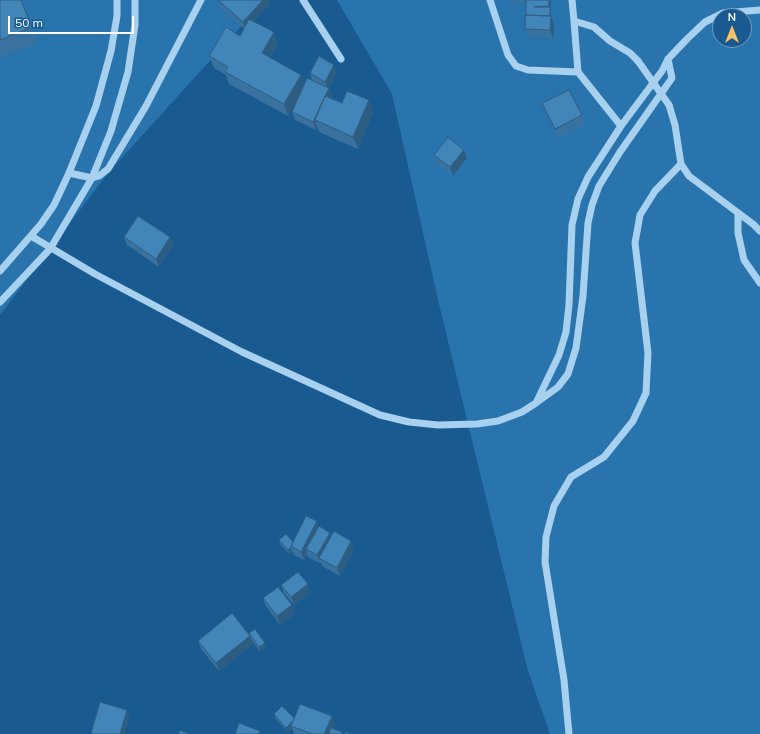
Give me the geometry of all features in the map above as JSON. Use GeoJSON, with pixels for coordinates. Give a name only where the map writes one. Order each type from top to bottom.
{"type":"FeatureCollection","features":[{"type":"Feature","properties":{"kind":"street"},"geometry":{"type":"LineString","coordinates":[[0,271],[31,236],[54,205],[69,173],[96,106],[111,51],[117,16],[117,0]]}},
{"type":"Feature","properties":{"kind":"street"},"geometry":{"type":"LineString","coordinates":[[0,302],[50,249],[92,178],[111,131],[128,72],[135,25],[135,0]]}},
{"type":"Feature","properties":{"kind":"street"},"geometry":{"type":"LineString","coordinates":[[69,173],[92,178],[99,176],[108,169],[126,141],[169,64],[201,0]]}},
{"type":"Feature","properties":{"kind":"street"},"geometry":{"type":"LineString","coordinates":[[303,0],[340,59]]}},
{"type":"Feature","properties":{"kind":"street"},"geometry":{"type":"LineString","coordinates":[[490,0],[508,55],[516,66],[528,70],[578,72]]}},
{"type":"Feature","properties":{"kind":"street"},"geometry":{"type":"LineString","coordinates":[[572,0],[578,72],[621,126]]}},
{"type":"Feature","properties":{"kind":"street"},"geometry":{"type":"LineString","coordinates":[[536,403],[559,355],[566,332],[569,305],[572,226],[578,199],[588,177],[621,126],[662,71],[668,59],[705,22],[723,13],[760,10]]}},
{"type":"Feature","properties":{"kind":"street"},"geometry":{"type":"LineString","coordinates":[[574,20],[594,27],[638,61],[669,105],[675,125],[681,164],[689,176],[760,231]]}},
{"type":"Feature","properties":{"kind":"street"},"geometry":{"type":"LineString","coordinates":[[31,236],[50,249],[242,352],[380,415],[409,422],[438,425],[477,424],[498,421],[522,412],[536,403],[558,387],[568,374],[576,348],[583,296],[588,223],[592,205],[599,186],[620,152],[672,78],[668,59]]}},
{"type":"Feature","properties":{"kind":"street"},"geometry":{"type":"LineString","coordinates":[[569,734],[564,680],[546,562],[546,537],[554,506],[571,477],[604,457],[633,421],[646,393],[648,353],[635,243],[640,215],[655,191],[681,164]]}},
{"type":"Feature","properties":{"kind":"street"},"geometry":{"type":"LineString","coordinates":[[738,213],[738,233],[744,260],[760,284]]}},
{"type":"Feature","properties":{"kind":"shaded area"},"geometry":{"type":"Polygon","coordinates":[[[0,0],[265,0],[108,173],[0,315],[0,0]]]}},
{"type":"Feature","properties":{"kind":"shaded area"},"geometry":{"type":"Polygon","coordinates":[[[337,0],[760,0],[760,734],[550,734],[528,671],[439,304],[392,94],[337,0]]]}},
{"type":"Feature","properties":{"kind":"building"},"geometry":{"type":"Polygon","coordinates":[[[0,0],[21,0],[32,27],[0,40],[0,0]]]}},
{"type":"Feature","properties":{"kind":"building"},"geometry":{"type":"Polygon","coordinates":[[[218,0],[263,0],[243,22],[218,0]]]}},
{"type":"Feature","properties":{"kind":"building"},"geometry":{"type":"Polygon","coordinates":[[[526,0],[549,0],[549,6],[534,7],[550,7],[550,16],[526,15],[526,0]]]}},
{"type":"Feature","properties":{"kind":"building"},"geometry":{"type":"Polygon","coordinates":[[[525,15],[551,16],[550,30],[525,29],[525,15]]]}},
{"type":"Feature","properties":{"kind":"building"},"geometry":{"type":"Polygon","coordinates":[[[249,19],[274,32],[262,53],[301,75],[284,104],[225,72],[228,67],[209,56],[226,27],[240,36],[249,19]]]}},
{"type":"Feature","properties":{"kind":"building"},"geometry":{"type":"Polygon","coordinates":[[[319,56],[334,65],[325,82],[310,73],[319,56]]]}},
{"type":"Feature","properties":{"kind":"building"},"geometry":{"type":"Polygon","coordinates":[[[307,78],[329,88],[313,122],[292,112],[307,78]]]}},
{"type":"Feature","properties":{"kind":"building"},"geometry":{"type":"Polygon","coordinates":[[[569,90],[582,115],[555,129],[542,103],[569,90]]]}},
{"type":"Feature","properties":{"kind":"building"},"geometry":{"type":"Polygon","coordinates":[[[347,91],[369,100],[353,137],[315,120],[325,96],[342,103],[347,91]]]}},
{"type":"Feature","properties":{"kind":"building"},"geometry":{"type":"Polygon","coordinates":[[[448,137],[464,150],[450,167],[434,155],[448,137]]]}},
{"type":"Feature","properties":{"kind":"building"},"geometry":{"type":"Polygon","coordinates":[[[138,216],[170,237],[156,259],[124,237],[138,216]]]}},
{"type":"Feature","properties":{"kind":"building"},"geometry":{"type":"Polygon","coordinates":[[[306,516],[317,521],[301,552],[291,546],[306,516]]]}},
{"type":"Feature","properties":{"kind":"building"},"geometry":{"type":"Polygon","coordinates":[[[319,526],[330,533],[317,555],[306,549],[319,526]]]}},
{"type":"Feature","properties":{"kind":"building"},"geometry":{"type":"Polygon","coordinates":[[[334,531],[351,541],[337,568],[319,558],[334,531]]]}},
{"type":"Feature","properties":{"kind":"building"},"geometry":{"type":"Polygon","coordinates":[[[286,534],[293,542],[288,550],[279,540],[286,534]]]}},
{"type":"Feature","properties":{"kind":"building"},"geometry":{"type":"Polygon","coordinates":[[[298,572],[308,584],[291,597],[281,585],[298,572]]]}},
{"type":"Feature","properties":{"kind":"building"},"geometry":{"type":"Polygon","coordinates":[[[278,587],[292,605],[277,616],[263,598],[278,587]]]}},
{"type":"Feature","properties":{"kind":"building"},"geometry":{"type":"Polygon","coordinates":[[[232,613],[250,636],[216,663],[198,641],[232,613]]]}},
{"type":"Feature","properties":{"kind":"building"},"geometry":{"type":"Polygon","coordinates":[[[255,629],[265,643],[259,647],[249,633],[255,629]]]}},
{"type":"Feature","properties":{"kind":"building"},"geometry":{"type":"Polygon","coordinates":[[[100,702],[127,710],[120,734],[91,733],[100,702]]]}},
{"type":"Feature","properties":{"kind":"building"},"geometry":{"type":"Polygon","coordinates":[[[300,704],[332,716],[324,734],[313,734],[291,726],[300,704]]]}},
{"type":"Feature","properties":{"kind":"building"},"geometry":{"type":"Polygon","coordinates":[[[282,706],[294,718],[286,728],[274,714],[282,706]]]}},
{"type":"Feature","properties":{"kind":"building"},"geometry":{"type":"Polygon","coordinates":[[[239,723],[260,731],[259,734],[235,734],[239,723]]]}},
{"type":"Feature","properties":{"kind":"building"},"geometry":{"type":"Polygon","coordinates":[[[331,728],[342,732],[341,734],[329,734],[331,728]]]}},
{"type":"Feature","properties":{"kind":"building"},"geometry":{"type":"Polygon","coordinates":[[[180,730],[189,734],[178,734],[180,730]]]}}]}
